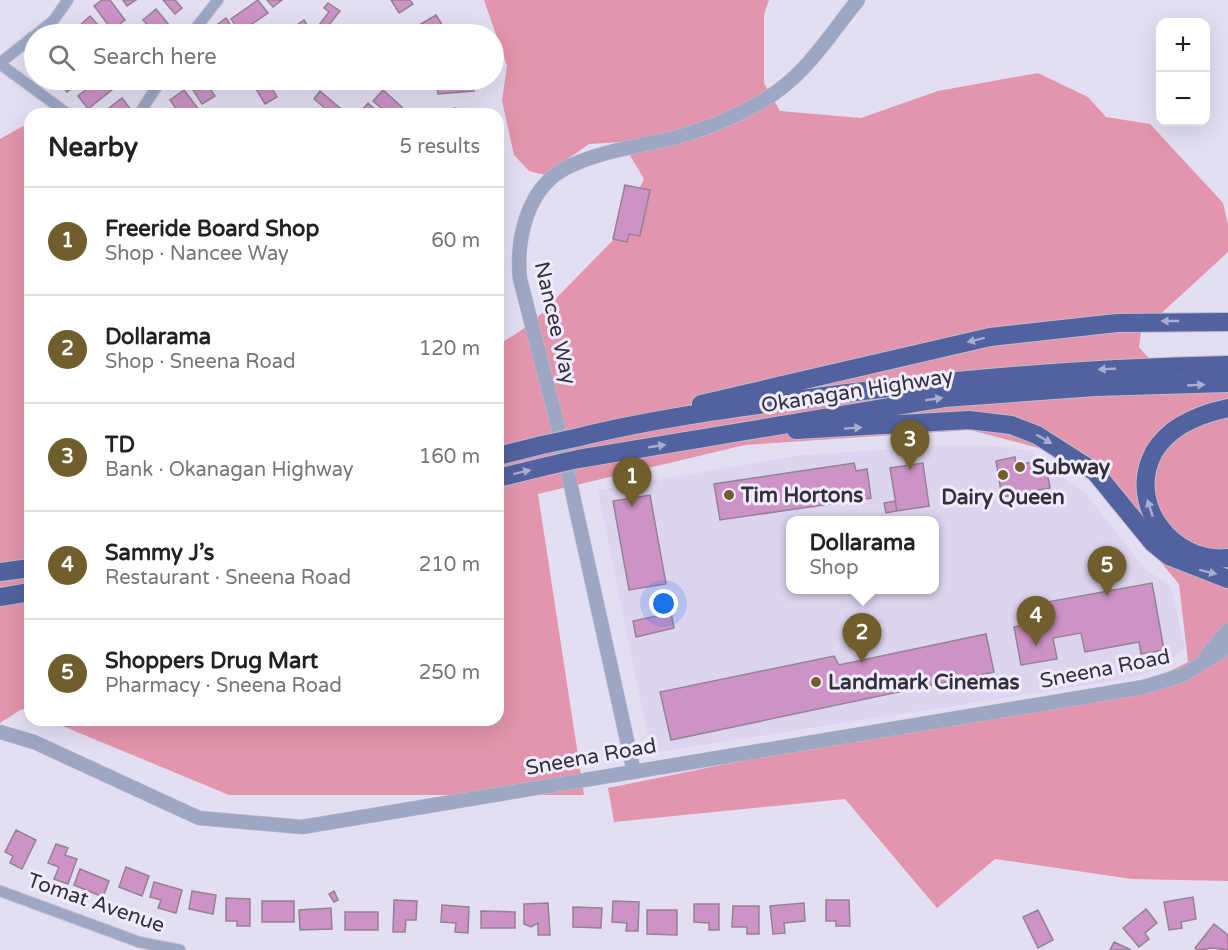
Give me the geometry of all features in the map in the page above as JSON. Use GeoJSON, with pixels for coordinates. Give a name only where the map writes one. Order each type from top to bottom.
{"type":"FeatureCollection","features":[{"type":"Feature","properties":{"kind":"highway"},"geometry":{"type":"LineString","coordinates":[[644,421],[730,395],[836,374],[990,337],[1117,323],[1228,322]]}},
{"type":"Feature","properties":{"kind":"highway","name":"Okanagan Highway"},"geometry":{"type":"LineString","coordinates":[[504,454],[644,421],[902,385],[1076,371],[1228,365]]}},
{"type":"Feature","properties":{"kind":"highway","name":"Okanagan Highway"},"geometry":{"type":"LineString","coordinates":[[504,477],[578,459],[944,398],[1095,387],[1228,382]]}},
{"type":"Feature","properties":{"kind":"highway"},"geometry":{"type":"LineString","coordinates":[[1228,408],[1201,415],[1167,436],[1155,450],[1149,464],[1145,487],[1154,519],[1172,541],[1186,550],[1201,555],[1228,558]]}},
{"type":"Feature","properties":{"kind":"highway"},"geometry":{"type":"LineString","coordinates":[[752,430],[813,431],[905,422],[969,420],[1011,425],[1037,435],[1095,472],[1153,543],[1169,556],[1228,579]]}},
{"type":"Feature","properties":{"kind":"highway"},"geometry":{"type":"LineString","coordinates":[[0,572],[24,569]]}},
{"type":"Feature","properties":{"kind":"highway"},"geometry":{"type":"LineString","coordinates":[[0,597],[24,593]]}},
{"type":"Feature","properties":{"kind":"street"},"geometry":{"type":"LineString","coordinates":[[49,24],[68,0]]}},
{"type":"Feature","properties":{"kind":"street"},"geometry":{"type":"LineString","coordinates":[[198,24],[218,0]]}},
{"type":"Feature","properties":{"kind":"street","name":"Nancee Way"},"geometry":{"type":"LineString","coordinates":[[634,772],[557,423],[520,279],[518,260],[523,223],[544,188],[564,169],[590,159],[686,134],[739,114],[783,87],[820,52],[855,1]]}},
{"type":"Feature","properties":{"kind":"street"},"geometry":{"type":"LineString","coordinates":[[24,44],[0,64],[24,82]]}},
{"type":"Feature","properties":{"kind":"street"},"geometry":{"type":"LineString","coordinates":[[35,90],[60,108]]}},
{"type":"Feature","properties":{"kind":"street"},"geometry":{"type":"LineString","coordinates":[[143,108],[155,90]]}},
{"type":"Feature","properties":{"kind":"street","name":"Sneena Road"},"geometry":{"type":"LineString","coordinates":[[1200,665],[1228,630]]}},
{"type":"Feature","properties":{"kind":"street","name":"Sneena Road"},"geometry":{"type":"LineString","coordinates":[[0,732],[34,742],[199,818],[302,827],[1144,687],[1165,682],[1200,665],[1228,647]]}},
{"type":"Feature","properties":{"kind":"street","name":"Tomat Avenue"},"geometry":{"type":"LineString","coordinates":[[0,891],[139,942],[180,950]]}},
{"type":"Feature","properties":{"kind":"shaded area"},"geometry":{"type":"Polygon","coordinates":[[[484,0],[769,0],[764,14],[764,83],[780,111],[861,118],[938,91],[1038,73],[1088,97],[1106,117],[1150,124],[1223,203],[1228,225],[1228,252],[1141,332],[1139,347],[1152,362],[1228,373],[1228,881],[1132,879],[995,859],[937,908],[845,799],[614,822],[608,788],[1160,676],[1188,662],[1179,584],[1094,483],[1039,448],[970,430],[745,445],[538,494],[584,795],[229,795],[62,726],[504,726],[504,341],[531,324],[617,236],[644,179],[622,142],[589,144],[545,175],[529,171],[514,155],[502,101],[507,66],[504,57],[504,24],[492,24],[484,0]]]}},
{"type":"Feature","properties":{"kind":"shaded area"},"geometry":{"type":"Polygon","coordinates":[[[24,126],[24,710],[22,709],[0,723],[0,139],[24,126]]]}},
{"type":"Feature","properties":{"kind":"shaded area"},"geometry":{"type":"Polygon","coordinates":[[[935,446],[996,446],[1030,451],[1086,494],[1146,570],[1171,586],[1185,648],[1158,669],[1132,678],[651,753],[598,490],[803,455],[935,446]]]}},
{"type":"Feature","properties":{"kind":"building"},"geometry":{"type":"Polygon","coordinates":[[[102,0],[110,0],[125,20],[120,24],[108,24],[94,6],[102,0]]]}},
{"type":"Feature","properties":{"kind":"building"},"geometry":{"type":"Polygon","coordinates":[[[123,0],[136,0],[127,6],[123,0]]]}},
{"type":"Feature","properties":{"kind":"building"},"geometry":{"type":"Polygon","coordinates":[[[163,0],[175,0],[182,8],[175,14],[163,0]]]}},
{"type":"Feature","properties":{"kind":"building"},"geometry":{"type":"Polygon","coordinates":[[[258,0],[268,13],[252,24],[234,24],[231,19],[258,0]]]}},
{"type":"Feature","properties":{"kind":"building"},"geometry":{"type":"Polygon","coordinates":[[[267,0],[282,0],[273,7],[267,0]]]}},
{"type":"Feature","properties":{"kind":"building"},"geometry":{"type":"Polygon","coordinates":[[[391,0],[410,0],[413,4],[399,13],[391,0]]]}},
{"type":"Feature","properties":{"kind":"building"},"geometry":{"type":"Polygon","coordinates":[[[328,3],[340,11],[330,24],[320,24],[329,12],[324,8],[328,3]]]}},
{"type":"Feature","properties":{"kind":"building"},"geometry":{"type":"Polygon","coordinates":[[[156,9],[168,24],[147,24],[143,20],[156,9]]]}},
{"type":"Feature","properties":{"kind":"building"},"geometry":{"type":"Polygon","coordinates":[[[436,15],[442,24],[421,24],[436,15]]]}},
{"type":"Feature","properties":{"kind":"building"},"geometry":{"type":"Polygon","coordinates":[[[90,16],[97,24],[81,24],[90,16]]]}},
{"type":"Feature","properties":{"kind":"building"},"geometry":{"type":"Polygon","coordinates":[[[226,18],[230,24],[218,24],[226,18]]]}},
{"type":"Feature","properties":{"kind":"building"},"geometry":{"type":"Polygon","coordinates":[[[86,90],[112,90],[89,108],[78,96],[86,90]]]}},
{"type":"Feature","properties":{"kind":"building"},"geometry":{"type":"Polygon","coordinates":[[[184,90],[198,108],[176,108],[170,100],[184,90]]]}},
{"type":"Feature","properties":{"kind":"building"},"geometry":{"type":"Polygon","coordinates":[[[193,90],[211,90],[215,96],[202,104],[193,90]]]}},
{"type":"Feature","properties":{"kind":"building"},"geometry":{"type":"Polygon","coordinates":[[[257,90],[273,90],[277,97],[265,104],[257,90]]]}},
{"type":"Feature","properties":{"kind":"building"},"geometry":{"type":"Polygon","coordinates":[[[383,90],[402,107],[381,108],[373,101],[383,90]]]}},
{"type":"Feature","properties":{"kind":"building"},"geometry":{"type":"Polygon","coordinates":[[[438,90],[474,91],[438,94],[438,90]]]}},
{"type":"Feature","properties":{"kind":"building"},"geometry":{"type":"Polygon","coordinates":[[[320,91],[340,108],[325,108],[314,99],[320,91]]]}},
{"type":"Feature","properties":{"kind":"building"},"geometry":{"type":"Polygon","coordinates":[[[122,98],[130,108],[109,108],[122,98]]]}},
{"type":"Feature","properties":{"kind":"building"},"geometry":{"type":"Polygon","coordinates":[[[368,103],[373,108],[364,108],[368,103]]]}},
{"type":"Feature","properties":{"kind":"building"},"geometry":{"type":"Polygon","coordinates":[[[625,185],[650,190],[640,236],[629,234],[627,242],[613,239],[625,185]]]}},
{"type":"Feature","properties":{"kind":"building"},"geometry":{"type":"Polygon","coordinates":[[[1015,457],[1016,465],[1045,460],[1050,488],[1002,497],[996,461],[1015,457]]]}},
{"type":"Feature","properties":{"kind":"building"},"geometry":{"type":"Polygon","coordinates":[[[854,463],[856,471],[867,469],[871,498],[720,520],[714,484],[854,463]]]}},
{"type":"Feature","properties":{"kind":"building"},"geometry":{"type":"Polygon","coordinates":[[[923,463],[929,506],[897,511],[890,468],[923,463]]]}},
{"type":"Feature","properties":{"kind":"building"},"geometry":{"type":"Polygon","coordinates":[[[650,495],[666,584],[629,590],[613,501],[650,495]]]}},
{"type":"Feature","properties":{"kind":"building"},"geometry":{"type":"Polygon","coordinates":[[[895,501],[897,511],[886,513],[884,503],[895,501]]]}},
{"type":"Feature","properties":{"kind":"building"},"geometry":{"type":"Polygon","coordinates":[[[1152,583],[1164,650],[1141,654],[1139,642],[1085,652],[1081,633],[1053,638],[1057,659],[1021,665],[1014,627],[1034,623],[1049,613],[1047,602],[1152,583]]]}},
{"type":"Feature","properties":{"kind":"building"},"geometry":{"type":"Polygon","coordinates":[[[671,613],[674,628],[636,637],[633,621],[671,613]]]}},
{"type":"Feature","properties":{"kind":"building"},"geometry":{"type":"Polygon","coordinates":[[[986,634],[994,672],[671,740],[660,692],[834,656],[839,665],[986,634]]]}},
{"type":"Feature","properties":{"kind":"building"},"geometry":{"type":"Polygon","coordinates":[[[16,830],[36,840],[22,869],[10,863],[13,856],[5,852],[16,830]]]}},
{"type":"Feature","properties":{"kind":"building"},"geometry":{"type":"Polygon","coordinates":[[[56,844],[68,848],[65,855],[77,859],[68,884],[54,879],[59,867],[48,863],[56,844]]]}},
{"type":"Feature","properties":{"kind":"building"},"geometry":{"type":"Polygon","coordinates":[[[126,867],[149,876],[142,896],[119,887],[126,867]]]}},
{"type":"Feature","properties":{"kind":"building"},"geometry":{"type":"Polygon","coordinates":[[[80,869],[109,881],[103,897],[74,885],[80,869]]]}},
{"type":"Feature","properties":{"kind":"building"},"geometry":{"type":"Polygon","coordinates":[[[154,882],[182,890],[176,913],[158,908],[161,900],[150,897],[154,882]]]}},
{"type":"Feature","properties":{"kind":"building"},"geometry":{"type":"Polygon","coordinates":[[[192,891],[216,895],[213,914],[189,909],[192,891]]]}},
{"type":"Feature","properties":{"kind":"building"},"geometry":{"type":"Polygon","coordinates":[[[334,891],[338,900],[334,902],[329,894],[334,891]]]}},
{"type":"Feature","properties":{"kind":"building"},"geometry":{"type":"Polygon","coordinates":[[[1193,897],[1196,919],[1181,922],[1182,928],[1169,930],[1164,902],[1193,897]]]}},
{"type":"Feature","properties":{"kind":"building"},"geometry":{"type":"Polygon","coordinates":[[[226,898],[250,899],[250,926],[237,926],[237,921],[226,921],[226,898]]]}},
{"type":"Feature","properties":{"kind":"building"},"geometry":{"type":"Polygon","coordinates":[[[394,900],[417,901],[416,920],[406,920],[405,932],[393,932],[394,900]]]}},
{"type":"Feature","properties":{"kind":"building"},"geometry":{"type":"Polygon","coordinates":[[[826,900],[849,900],[850,926],[836,926],[836,921],[826,921],[826,900]]]}},
{"type":"Feature","properties":{"kind":"building"},"geometry":{"type":"Polygon","coordinates":[[[262,901],[294,901],[294,922],[262,922],[262,901]]]}},
{"type":"Feature","properties":{"kind":"building"},"geometry":{"type":"Polygon","coordinates":[[[613,901],[639,902],[638,931],[626,931],[627,923],[612,922],[613,901]]]}},
{"type":"Feature","properties":{"kind":"building"},"geometry":{"type":"Polygon","coordinates":[[[548,903],[550,935],[538,935],[538,923],[531,927],[524,924],[524,904],[548,903]]]}},
{"type":"Feature","properties":{"kind":"building"},"geometry":{"type":"Polygon","coordinates":[[[804,903],[805,921],[784,923],[785,933],[773,934],[770,906],[804,903]]]}},
{"type":"Feature","properties":{"kind":"building"},"geometry":{"type":"Polygon","coordinates":[[[694,904],[719,904],[719,930],[709,930],[709,923],[694,922],[694,904]]]}},
{"type":"Feature","properties":{"kind":"building"},"geometry":{"type":"Polygon","coordinates":[[[442,905],[469,907],[468,933],[455,932],[456,923],[441,922],[442,905]]]}},
{"type":"Feature","properties":{"kind":"building"},"geometry":{"type":"Polygon","coordinates":[[[733,906],[759,906],[759,934],[747,934],[747,927],[732,927],[733,906]]]}},
{"type":"Feature","properties":{"kind":"building"},"geometry":{"type":"Polygon","coordinates":[[[573,907],[602,908],[601,928],[573,927],[573,907]]]}},
{"type":"Feature","properties":{"kind":"building"},"geometry":{"type":"Polygon","coordinates":[[[331,908],[332,929],[300,930],[299,910],[331,908]]]}},
{"type":"Feature","properties":{"kind":"building"},"geometry":{"type":"Polygon","coordinates":[[[1146,909],[1157,923],[1145,933],[1149,939],[1139,947],[1123,928],[1146,909]]]}},
{"type":"Feature","properties":{"kind":"building"},"geometry":{"type":"Polygon","coordinates":[[[647,910],[677,910],[677,935],[647,934],[647,910]]]}},
{"type":"Feature","properties":{"kind":"building"},"geometry":{"type":"Polygon","coordinates":[[[1038,910],[1053,940],[1038,948],[1023,917],[1038,910]]]}},
{"type":"Feature","properties":{"kind":"building"},"geometry":{"type":"Polygon","coordinates":[[[481,911],[515,912],[515,928],[481,928],[481,911]]]}},
{"type":"Feature","properties":{"kind":"building"},"geometry":{"type":"Polygon","coordinates":[[[345,912],[378,912],[378,930],[345,930],[345,912]]]}},
{"type":"Feature","properties":{"kind":"building"},"geometry":{"type":"Polygon","coordinates":[[[1214,924],[1228,935],[1228,950],[1213,948],[1198,950],[1195,948],[1214,924]]]}},
{"type":"Feature","properties":{"kind":"building"},"geometry":{"type":"Polygon","coordinates":[[[1114,942],[1131,950],[1110,950],[1114,942]]]}},
{"type":"Feature","properties":{"kind":"place","name":"Subway"},"geometry":{"type":"Point","coordinates":[1020,467]}},
{"type":"Feature","properties":{"kind":"place","name":"TD"},"geometry":{"type":"Point","coordinates":[910,470]}},
{"type":"Feature","properties":{"kind":"place","name":"Dairy Queen"},"geometry":{"type":"Point","coordinates":[1003,475]}},
{"type":"Feature","properties":{"kind":"place","name":"Tim Hortons"},"geometry":{"type":"Point","coordinates":[729,495]}},
{"type":"Feature","properties":{"kind":"place","name":"Freeride Board Shop"},"geometry":{"type":"Point","coordinates":[632,507]}},
{"type":"Feature","properties":{"kind":"place","name":"Shoppers Drug Mart"},"geometry":{"type":"Point","coordinates":[1107,596]}},
{"type":"Feature","properties":{"kind":"place","name":"Sammy J’s"},"geometry":{"type":"Point","coordinates":[1036,646]}},
{"type":"Feature","properties":{"kind":"place","name":"Dollarama"},"geometry":{"type":"Point","coordinates":[862,663]}},
{"type":"Feature","properties":{"kind":"place","name":"Landmark Cinemas"},"geometry":{"type":"Point","coordinates":[816,682]}}]}
